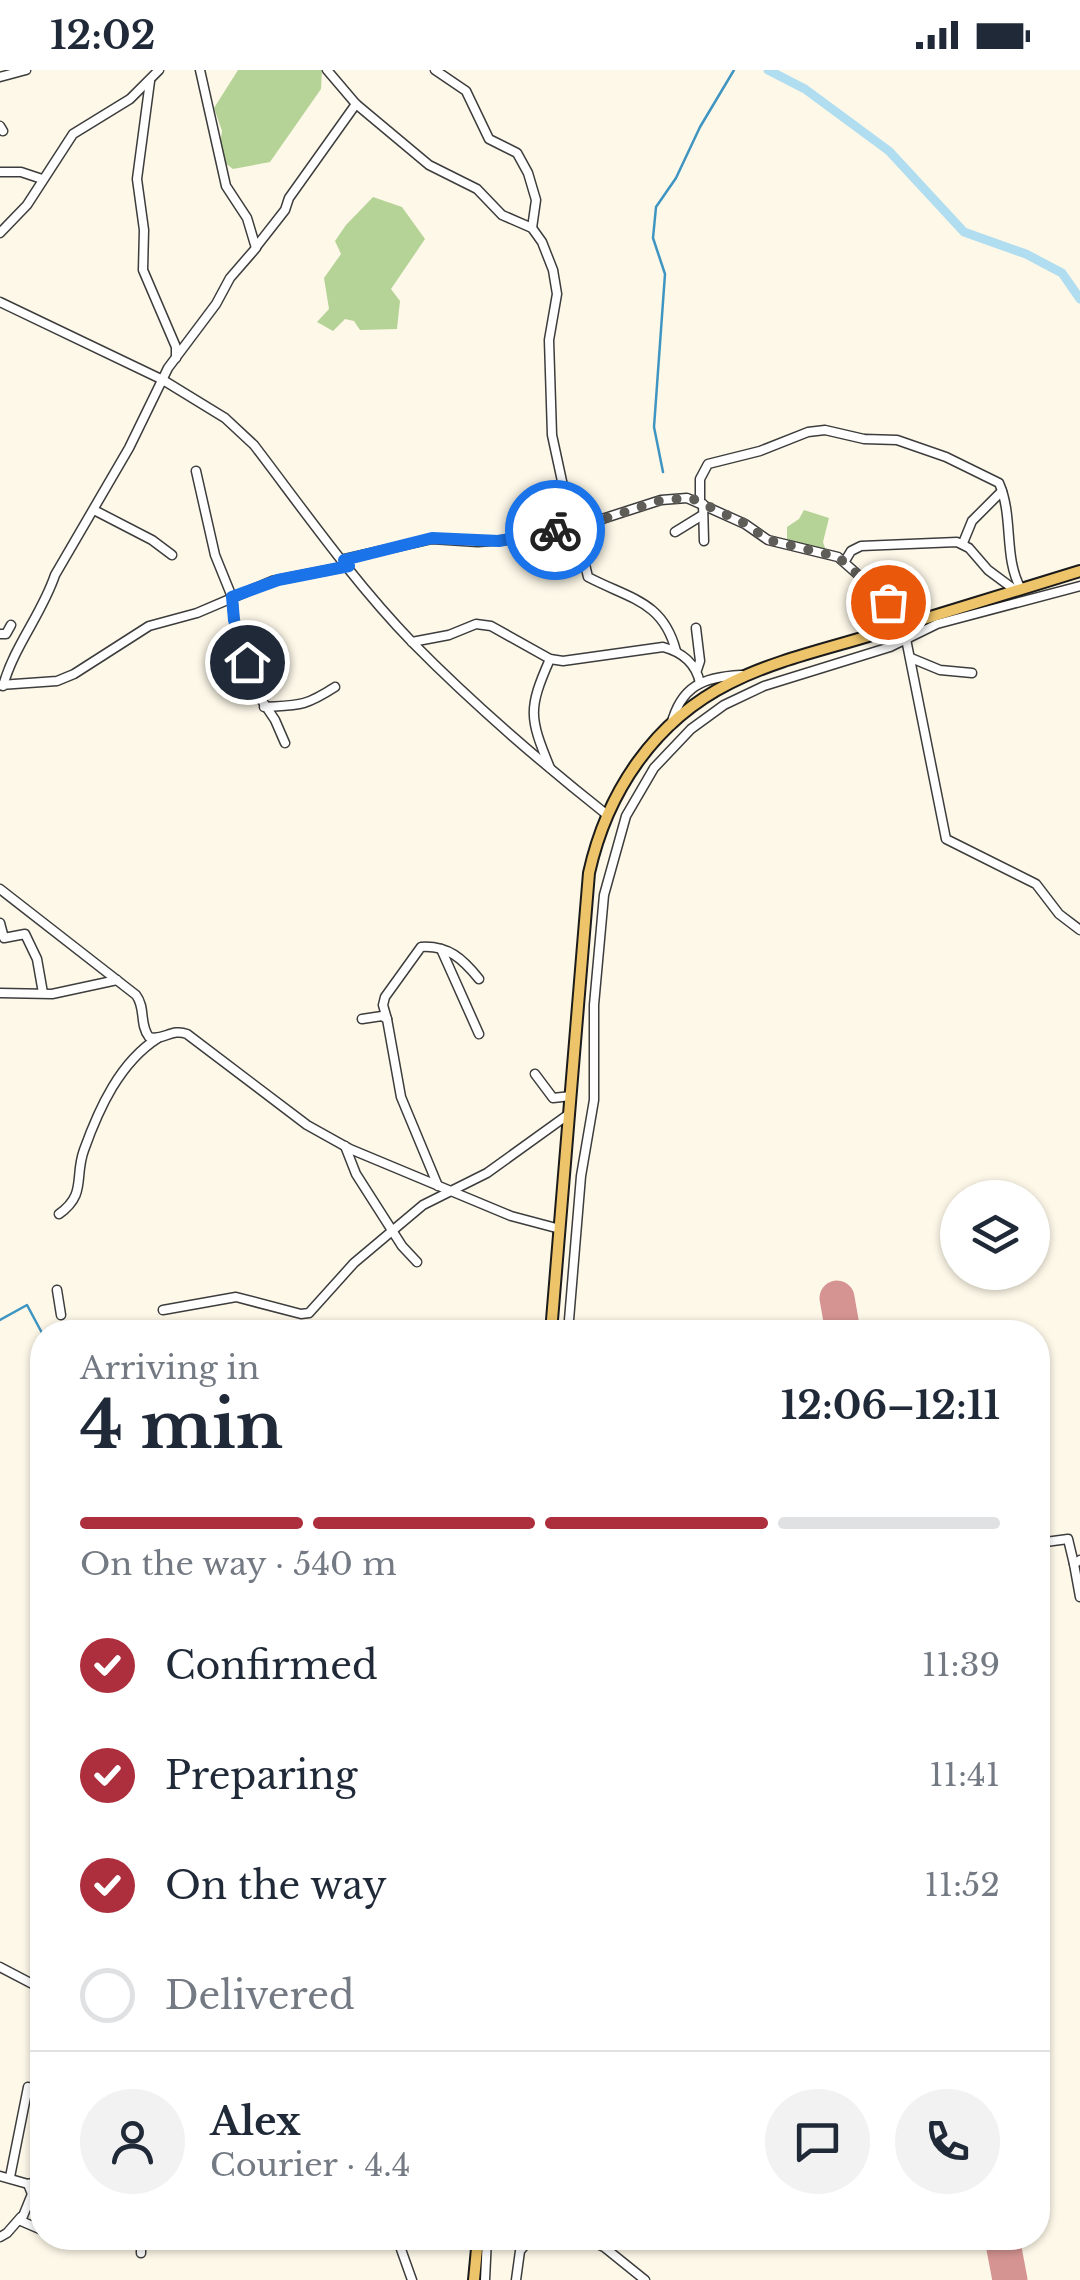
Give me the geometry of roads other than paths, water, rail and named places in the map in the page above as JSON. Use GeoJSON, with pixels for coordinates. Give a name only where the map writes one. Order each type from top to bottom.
{"type":"FeatureCollection","features":[{"type":"Feature","properties":{"kind":"main road"},"geometry":{"type":"LineString","coordinates":[[552,1320],[586,896],[606,814],[634,766],[671,725],[702,699],[747,675],[1080,570]]}},
{"type":"Feature","properties":{"kind":"main road"},"geometry":{"type":"LineString","coordinates":[[479,2250],[481,2278]]}},
{"type":"Feature","properties":{"kind":"street"},"geometry":{"type":"LineString","coordinates":[[0,77],[26,70]]}},
{"type":"Feature","properties":{"kind":"street"},"geometry":{"type":"LineString","coordinates":[[0,234],[27,205],[73,134],[116,108],[158,70]]}},
{"type":"Feature","properties":{"kind":"street"},"geometry":{"type":"LineString","coordinates":[[200,70],[226,186],[248,218],[256,248]]}},
{"type":"Feature","properties":{"kind":"street"},"geometry":{"type":"LineString","coordinates":[[435,70],[466,91],[490,139],[516,153],[535,194],[532,228],[549,256],[556,294],[549,340],[552,435],[565,495],[573,517],[586,534],[586,574],[662,618],[676,652]]}},
{"type":"Feature","properties":{"kind":"street"},"geometry":{"type":"LineString","coordinates":[[326,71],[356,104],[429,165],[476,189],[506,218],[532,228]]}},
{"type":"Feature","properties":{"kind":"street"},"geometry":{"type":"LineString","coordinates":[[150,81],[136,179],[144,230],[143,270],[176,347],[176,387]]}},
{"type":"Feature","properties":{"kind":"street"},"geometry":{"type":"LineString","coordinates":[[356,104],[289,198],[285,210],[230,278],[216,304],[175,359],[55,576],[49,596],[2,685],[43,684],[66,678],[139,631],[197,613],[278,580],[432,538],[499,541],[582,526],[667,498],[691,498],[746,524],[768,540],[830,553],[845,562],[879,600],[906,609],[906,640],[946,840],[1036,884],[1059,914],[1080,930]]}},
{"type":"Feature","properties":{"kind":"street"},"geometry":{"type":"LineString","coordinates":[[0,172],[21,172],[42,179]]}},
{"type":"Feature","properties":{"kind":"street"},"geometry":{"type":"LineString","coordinates":[[0,302],[163,380],[241,430],[412,642],[501,728],[606,814]]}},
{"type":"Feature","properties":{"kind":"street"},"geometry":{"type":"LineString","coordinates":[[704,541],[700,479],[708,464],[820,430],[906,444],[970,467],[997,482],[1002,491],[1018,590]]}},
{"type":"Feature","properties":{"kind":"street"},"geometry":{"type":"LineString","coordinates":[[196,471],[215,556],[232,597],[250,679],[275,720],[284,744]]}},
{"type":"Feature","properties":{"kind":"street"},"geometry":{"type":"LineString","coordinates":[[963,544],[972,521],[1002,491]]}},
{"type":"Feature","properties":{"kind":"street"},"geometry":{"type":"LineString","coordinates":[[94,510],[172,555]]}},
{"type":"Feature","properties":{"kind":"street"},"geometry":{"type":"LineString","coordinates":[[675,532],[701,516]]}},
{"type":"Feature","properties":{"kind":"street"},"geometry":{"type":"LineString","coordinates":[[845,562],[851,550],[862,546],[963,544],[988,570],[1018,590]]}},
{"type":"Feature","properties":{"kind":"street"},"geometry":{"type":"LineString","coordinates":[[569,1320],[586,1135],[594,1100],[594,1005],[604,895],[626,816],[639,790],[682,737],[724,705],[794,675],[906,640],[937,624],[1080,586]]}},
{"type":"Feature","properties":{"kind":"street"},"geometry":{"type":"LineString","coordinates":[[0,634],[6,634],[11,625]]}},
{"type":"Feature","properties":{"kind":"street"},"geometry":{"type":"LineString","coordinates":[[412,642],[486,625],[550,659],[567,661],[652,647],[676,652],[698,670]]}},
{"type":"Feature","properties":{"kind":"street"},"geometry":{"type":"LineString","coordinates":[[696,628],[700,683]]}},
{"type":"Feature","properties":{"kind":"street"},"geometry":{"type":"LineString","coordinates":[[912,658],[940,670],[972,674]]}},
{"type":"Feature","properties":{"kind":"street"},"geometry":{"type":"LineString","coordinates":[[550,659],[532,702],[537,736],[552,772]]}},
{"type":"Feature","properties":{"kind":"street"},"geometry":{"type":"LineString","coordinates":[[671,725],[678,701],[700,683],[747,675]]}},
{"type":"Feature","properties":{"kind":"street"},"geometry":{"type":"LineString","coordinates":[[264,706],[311,704],[335,687]]}},
{"type":"Feature","properties":{"kind":"street"},"geometry":{"type":"LineString","coordinates":[[1,892],[140,999],[145,1032],[158,1038]]}},
{"type":"Feature","properties":{"kind":"street"},"geometry":{"type":"LineString","coordinates":[[0,923],[4,938],[26,934],[37,959],[43,993]]}},
{"type":"Feature","properties":{"kind":"street"},"geometry":{"type":"LineString","coordinates":[[438,1186],[401,1096],[383,1005],[421,947],[456,954],[479,979]]}},
{"type":"Feature","properties":{"kind":"street"},"geometry":{"type":"LineString","coordinates":[[442,949],[480,1034]]}},
{"type":"Feature","properties":{"kind":"street"},"geometry":{"type":"LineString","coordinates":[[0,993],[72,992],[117,980]]}},
{"type":"Feature","properties":{"kind":"street"},"geometry":{"type":"LineString","coordinates":[[362,1019],[387,1019]]}},
{"type":"Feature","properties":{"kind":"street"},"geometry":{"type":"LineString","coordinates":[[60,1214],[76,1199],[84,1149],[122,1072],[133,1056],[172,1032],[186,1034],[307,1125],[344,1146],[510,1216],[560,1229]]}},
{"type":"Feature","properties":{"kind":"street"},"geometry":{"type":"LineString","coordinates":[[535,1074],[553,1098],[570,1096]]}},
{"type":"Feature","properties":{"kind":"street"},"geometry":{"type":"LineString","coordinates":[[163,1310],[236,1296],[306,1314],[354,1263],[422,1205],[487,1173],[569,1113]]}},
{"type":"Feature","properties":{"kind":"street"},"geometry":{"type":"LineString","coordinates":[[344,1146],[356,1174],[417,1262]]}},
{"type":"Feature","properties":{"kind":"street"},"geometry":{"type":"LineString","coordinates":[[559,1242],[577,1230]]}},
{"type":"Feature","properties":{"kind":"street"},"geometry":{"type":"LineString","coordinates":[[57,1290],[62,1315]]}},
{"type":"Feature","properties":{"kind":"street"},"geometry":{"type":"LineString","coordinates":[[1050,1541],[1068,1539],[1077,1562],[1080,1597]]}},
{"type":"Feature","properties":{"kind":"street"},"geometry":{"type":"LineString","coordinates":[[0,1967],[30,1983]]}},
{"type":"Feature","properties":{"kind":"street"},"geometry":{"type":"LineString","coordinates":[[28,2087],[5,2176],[28,2184],[30,2189]]}},
{"type":"Feature","properties":{"kind":"street"},"geometry":{"type":"LineString","coordinates":[[0,2237],[21,2217],[30,2198]]}},
{"type":"Feature","properties":{"kind":"street"},"geometry":{"type":"LineString","coordinates":[[21,2217],[22,2223],[30,2226]]}},
{"type":"Feature","properties":{"kind":"street"},"geometry":{"type":"LineString","coordinates":[[401,2250],[412,2280]]}},
{"type":"Feature","properties":{"kind":"street"},"geometry":{"type":"LineString","coordinates":[[485,2250],[481,2278],[496,2279]]}},
{"type":"Feature","properties":{"kind":"street"},"geometry":{"type":"LineString","coordinates":[[516,2280],[518,2250]]}},
{"type":"Feature","properties":{"kind":"street"},"geometry":{"type":"LineString","coordinates":[[608,2250],[644,2280]]}},
{"type":"Feature","properties":{"kind":"waterway"},"geometry":{"type":"LineString","coordinates":[[663,472],[654,427],[665,274],[653,238],[656,207],[676,178],[734,70]]}},
{"type":"Feature","properties":{"kind":"waterway"},"geometry":{"type":"LineString","coordinates":[[768,70],[805,89],[889,151],[964,232],[1026,254],[1062,273],[1080,299]]}},
{"type":"Feature","properties":{"kind":"waterway"},"geometry":{"type":"LineString","coordinates":[[0,1320],[27,1305],[35,1320]]}}]}
